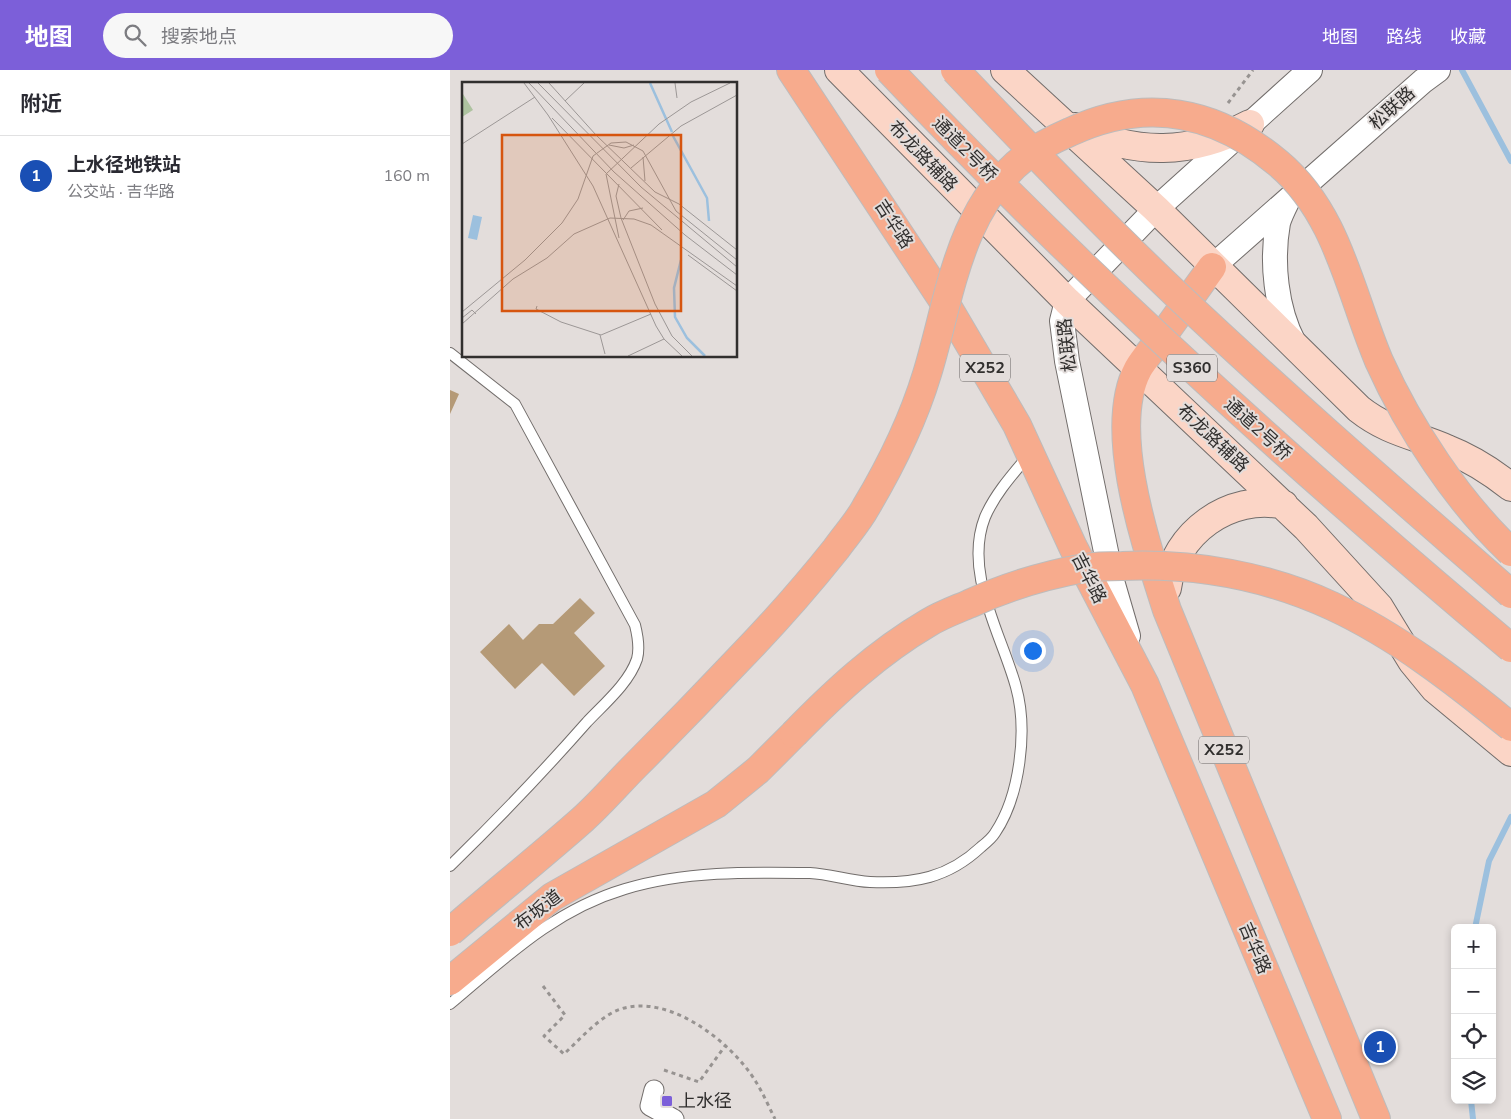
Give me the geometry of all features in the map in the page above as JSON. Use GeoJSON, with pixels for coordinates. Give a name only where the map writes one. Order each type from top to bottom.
{"type":"FeatureCollection","features":[{"type":"Feature","properties":{"kind":"main road","name":"吉华路"},"geometry":{"type":"LineString","coordinates":[[790,70],[950,312],[991,378],[1030,453],[1094,590],[1145,685],[1327,1119]]}},
{"type":"Feature","properties":{"kind":"main road","name":"布龙路辅路"},"geometry":{"type":"LineString","coordinates":[[839,70],[1067,301],[1284,505],[1379,607],[1412,661],[1435,690],[1511,752]]}},
{"type":"Feature","properties":{"kind":"main road","name":"通道2号桥"},"geometry":{"type":"LineString","coordinates":[[889,70],[1018,203],[1118,300],[1340,502],[1511,648]]}},
{"type":"Feature","properties":{"kind":"main road","name":"S360"},"geometry":{"type":"LineString","coordinates":[[955,70],[1033,152],[1178,296],[1270,382],[1511,594]]}},
{"type":"Feature","properties":{"kind":"main road"},"geometry":{"type":"LineString","coordinates":[[1005,70],[1156,209],[1212,267],[1372,419],[1400,433],[1447,449],[1472,461],[1511,487]]}},
{"type":"Feature","properties":{"kind":"main road"},"geometry":{"type":"LineString","coordinates":[[1049,111],[1093,135],[1119,144],[1147,148],[1174,149],[1202,144],[1224,138],[1250,124]]}},
{"type":"Feature","properties":{"kind":"main road"},"geometry":{"type":"LineString","coordinates":[[450,932],[584,818],[801,594],[864,512],[897,450],[927,373],[962,248],[987,199],[997,185],[1022,159],[1052,140],[1097,119],[1141,111],[1166,111],[1186,116],[1228,131],[1266,153],[1283,167],[1310,199],[1332,236],[1379,359],[1412,424],[1457,490],[1511,552]]}},
{"type":"Feature","properties":{"kind":"main road","name":"X252"},"geometry":{"type":"LineString","coordinates":[[1212,267],[1138,369],[1130,392],[1126,417],[1127,459],[1153,566],[1167,610],[1376,1119]]}},
{"type":"Feature","properties":{"kind":"main road"},"geometry":{"type":"LineString","coordinates":[[1167,610],[1166,593],[1171,568],[1184,543],[1193,533],[1215,518],[1238,506],[1262,502],[1284,505]]}},
{"type":"Feature","properties":{"kind":"main road","name":"布坂道"},"geometry":{"type":"LineString","coordinates":[[450,982],[552,898],[716,804],[758,770],[833,694],[874,659],[930,622],[995,592],[1031,580],[1087,567],[1163,564],[1230,573],[1285,588],[1333,606],[1426,663],[1511,727]]}},
{"type":"Feature","properties":{"kind":"street","name":"松联路"},"geometry":{"type":"LineString","coordinates":[[1145,685],[1124,624],[1112,581],[1067,361],[1062,321],[1067,301],[1156,209],[1310,70]]}},
{"type":"Feature","properties":{"kind":"street","name":"松联路"},"geometry":{"type":"LineString","coordinates":[[1212,267],[1430,75]]}},
{"type":"Feature","properties":{"kind":"street"},"geometry":{"type":"LineString","coordinates":[[1287,201],[1278,222],[1276,275],[1285,323],[1296,347]]}},
{"type":"Feature","properties":{"kind":"street"},"geometry":{"type":"LineString","coordinates":[[654,1090],[650,1106],[674,1119]]}},
{"type":"Feature","properties":{"kind":"lane"},"geometry":{"type":"LineString","coordinates":[[450,353],[515,404],[636,626],[639,642],[637,659],[629,674],[537,777],[450,866]]}},
{"type":"Feature","properties":{"kind":"lane"},"geometry":{"type":"LineString","coordinates":[[450,1004],[538,930],[565,913],[627,888],[667,879],[729,873],[813,873],[869,882],[923,880],[964,864],[995,834],[1015,794],[1021,740],[1017,690],[980,578],[979,551],[984,519],[1002,486],[1030,453]]}},
{"type":"Feature","properties":{"kind":"path"},"geometry":{"type":"LineString","coordinates":[[543,986],[565,1015],[544,1036],[564,1054],[610,1014],[640,1005],[677,1012],[719,1039],[726,1046],[755,1080],[775,1119]]}},
{"type":"Feature","properties":{"kind":"path"},"geometry":{"type":"LineString","coordinates":[[664,1070],[699,1082],[726,1046]]}},
{"type":"Feature","properties":{"kind":"building"},"geometry":{"type":"Polygon","coordinates":[[[450,390],[459,394],[450,414],[450,390]]]}},
{"type":"Feature","properties":{"kind":"building"},"geometry":{"type":"Polygon","coordinates":[[[580,598],[595,613],[574,633],[605,666],[574,696],[542,663],[515,689],[480,652],[509,624],[523,640],[539,624],[553,624],[580,598]]]}},
{"type":"Feature","properties":{"kind":"waterway"},"geometry":{"type":"LineString","coordinates":[[1462,70],[1511,161]]}},
{"type":"Feature","properties":{"kind":"waterway"},"geometry":{"type":"LineString","coordinates":[[1476,924],[1489,861],[1511,817]]}},
{"type":"Feature","properties":{"kind":"waterway"},"geometry":{"type":"LineString","coordinates":[[1471,1104],[1473,1119]]}},
{"type":"Feature","properties":{"kind":"place","name":"上水径地铁站"},"geometry":{"type":"Point","coordinates":[1380,1047]}},
{"type":"Feature","properties":{"kind":"place","name":"上水径"},"geometry":{"type":"Point","coordinates":[667,1101]}}]}
